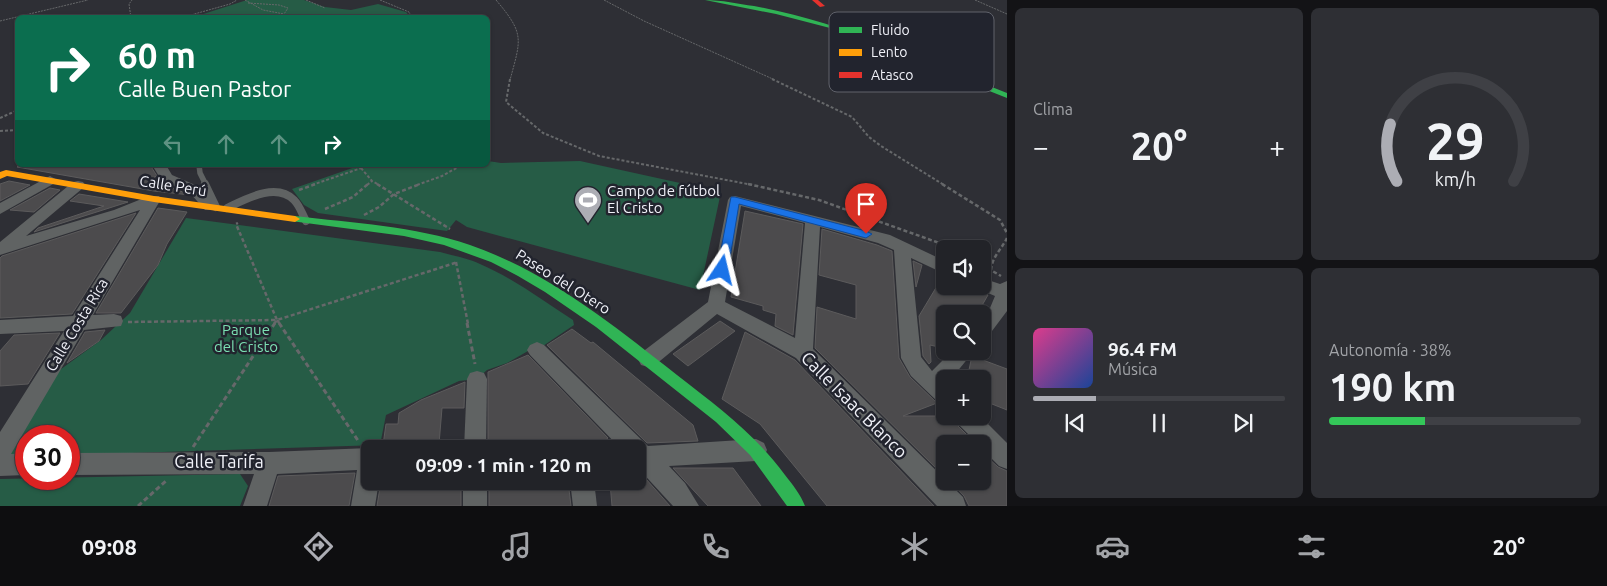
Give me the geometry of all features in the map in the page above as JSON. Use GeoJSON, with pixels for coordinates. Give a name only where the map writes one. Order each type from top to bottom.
{"type":"FeatureCollection","features":[{"type":"Feature","properties":{"kind":"main road"},"geometry":{"type":"LineString","coordinates":[[708,0],[776,12],[829,26]]}},
{"type":"Feature","properties":{"kind":"main road"},"geometry":{"type":"LineString","coordinates":[[747,0],[776,12]]}},
{"type":"Feature","properties":{"kind":"main road"},"geometry":{"type":"LineString","coordinates":[[816,2],[832,12]]}},
{"type":"Feature","properties":{"kind":"main road"},"geometry":{"type":"LineString","coordinates":[[788,3],[829,19]]}},
{"type":"Feature","properties":{"kind":"main road"},"geometry":{"type":"LineString","coordinates":[[994,83],[1007,88]]}},
{"type":"Feature","properties":{"kind":"main road"},"geometry":{"type":"LineString","coordinates":[[994,91],[1007,96]]}},
{"type":"Feature","properties":{"kind":"main road","name":"Calle Perú"},"geometry":{"type":"LineString","coordinates":[[3,175],[50,180],[154,199],[217,208]]}},
{"type":"Feature","properties":{"kind":"main road","name":"Paseo del Otero"},"geometry":{"type":"LineString","coordinates":[[217,208],[247,213],[304,217],[334,224],[432,238],[472,249],[503,262],[529,276],[613,332],[728,423],[756,450],[797,506]]}},
{"type":"Feature","properties":{"kind":"street"},"geometry":{"type":"LineString","coordinates":[[160,167],[167,178],[195,190],[217,208]]}},
{"type":"Feature","properties":{"kind":"street"},"geometry":{"type":"LineString","coordinates":[[0,209],[50,180]]}},
{"type":"Feature","properties":{"kind":"street"},"geometry":{"type":"LineString","coordinates":[[0,250],[78,185]]}},
{"type":"Feature","properties":{"kind":"street"},"geometry":{"type":"LineString","coordinates":[[0,250],[119,213],[154,199]]}},
{"type":"Feature","properties":{"kind":"street","name":"Calle Costa Rica"},"geometry":{"type":"LineString","coordinates":[[0,452],[154,199]]}},
{"type":"Feature","properties":{"kind":"street"},"geometry":{"type":"LineString","coordinates":[[648,359],[716,305],[735,200],[884,239],[936,264]]}},
{"type":"Feature","properties":{"kind":"street"},"geometry":{"type":"LineString","coordinates":[[803,352],[813,220]]}},
{"type":"Feature","properties":{"kind":"street"},"geometry":{"type":"LineString","coordinates":[[902,248],[911,358],[918,370],[936,387]]}},
{"type":"Feature","properties":{"kind":"street"},"geometry":{"type":"LineString","coordinates":[[991,279],[1007,288],[998,311],[991,319]]}},
{"type":"Feature","properties":{"kind":"street","name":"Calle Isaac Blanco"},"geometry":{"type":"LineString","coordinates":[[716,305],[803,352],[954,506]]}},
{"type":"Feature","properties":{"kind":"street"},"geometry":{"type":"LineString","coordinates":[[4,331],[114,321]]}},
{"type":"Feature","properties":{"kind":"street"},"geometry":{"type":"LineString","coordinates":[[537,350],[626,440]]}},
{"type":"Feature","properties":{"kind":"street"},"geometry":{"type":"LineString","coordinates":[[475,440],[477,379]]}},
{"type":"Feature","properties":{"kind":"street"},"geometry":{"type":"LineString","coordinates":[[974,425],[1007,458]]}},
{"type":"Feature","properties":{"kind":"street"},"geometry":{"type":"LineString","coordinates":[[646,453],[756,450]]}},
{"type":"Feature","properties":{"kind":"street","name":"Calle Tarifa"},"geometry":{"type":"LineString","coordinates":[[80,464],[269,462],[361,458]]}},
{"type":"Feature","properties":{"kind":"street"},"geometry":{"type":"LineString","coordinates":[[646,460],[677,491],[687,506]]}},
{"type":"Feature","properties":{"kind":"street"},"geometry":{"type":"LineString","coordinates":[[254,506],[269,462]]}},
{"type":"Feature","properties":{"kind":"street"},"geometry":{"type":"LineString","coordinates":[[0,465],[15,464]]}},
{"type":"Feature","properties":{"kind":"street"},"geometry":{"type":"LineString","coordinates":[[363,506],[365,490]]}},
{"type":"Feature","properties":{"kind":"street"},"geometry":{"type":"LineString","coordinates":[[475,490],[475,506]]}},
{"type":"Feature","properties":{"kind":"street"},"geometry":{"type":"LineString","coordinates":[[583,490],[585,506]]}},
{"type":"Feature","properties":{"kind":"lane"},"geometry":{"type":"LineString","coordinates":[[199,167],[200,173],[217,208],[274,192],[286,195],[294,200],[304,217]]}},
{"type":"Feature","properties":{"kind":"path"},"geometry":{"type":"LineString","coordinates":[[25,15],[88,0]]}},
{"type":"Feature","properties":{"kind":"path"},"geometry":{"type":"LineString","coordinates":[[131,15],[130,4],[132,0]]}},
{"type":"Feature","properties":{"kind":"path"},"geometry":{"type":"LineString","coordinates":[[189,15],[230,4],[237,0]]}},
{"type":"Feature","properties":{"kind":"path"},"geometry":{"type":"LineString","coordinates":[[245,0],[248,3],[277,14],[284,14],[288,8],[279,5],[248,3]]}},
{"type":"Feature","properties":{"kind":"path"},"geometry":{"type":"LineString","coordinates":[[380,0],[386,0],[409,12],[410,15]]}},
{"type":"Feature","properties":{"kind":"path"},"geometry":{"type":"LineString","coordinates":[[496,0],[512,19],[519,37],[514,66],[506,89],[506,102],[543,133],[599,156],[711,176],[819,200],[936,242]]}},
{"type":"Feature","properties":{"kind":"path"},"geometry":{"type":"LineString","coordinates":[[604,0],[644,21],[706,47],[852,117],[881,146],[1000,220],[1007,233]]}},
{"type":"Feature","properties":{"kind":"path"},"geometry":{"type":"LineString","coordinates":[[974,0],[1007,14]]}},
{"type":"Feature","properties":{"kind":"path"},"geometry":{"type":"LineString","coordinates":[[0,21],[15,17]]}},
{"type":"Feature","properties":{"kind":"path"},"geometry":{"type":"LineString","coordinates":[[0,118],[15,111]]}},
{"type":"Feature","properties":{"kind":"path"},"geometry":{"type":"LineString","coordinates":[[0,131],[15,130]]}},
{"type":"Feature","properties":{"kind":"path"},"geometry":{"type":"LineString","coordinates":[[286,195],[364,167]]}},
{"type":"Feature","properties":{"kind":"path"},"geometry":{"type":"LineString","coordinates":[[334,224],[368,214],[394,194],[442,176],[458,167]]}},
{"type":"Feature","properties":{"kind":"path"},"geometry":{"type":"LineString","coordinates":[[361,168],[372,181],[446,226]]}},
{"type":"Feature","properties":{"kind":"path"},"geometry":{"type":"LineString","coordinates":[[304,217],[342,203],[372,181]]}},
{"type":"Feature","properties":{"kind":"path"},"geometry":{"type":"LineString","coordinates":[[247,213],[236,224],[277,320],[361,447]]}},
{"type":"Feature","properties":{"kind":"path"},"geometry":{"type":"LineString","coordinates":[[991,263],[1007,238]]}},
{"type":"Feature","properties":{"kind":"path"},"geometry":{"type":"LineString","coordinates":[[114,321],[277,320],[466,259],[472,249]]}},
{"type":"Feature","properties":{"kind":"path"},"geometry":{"type":"LineString","coordinates":[[456,262],[477,379]]}},
{"type":"Feature","properties":{"kind":"path"},"geometry":{"type":"LineString","coordinates":[[991,279],[1007,288]]}},
{"type":"Feature","properties":{"kind":"path"},"geometry":{"type":"LineString","coordinates":[[138,506],[161,487],[183,462],[277,320]]}},
{"type":"Feature","properties":{"kind":"green space"},"geometry":{"type":"Polygon","coordinates":[[[247,0],[304,0],[325,7],[351,10],[378,4],[406,12],[408,15],[200,15],[247,0]]]}},
{"type":"Feature","properties":{"kind":"green space","name":"Campo de fútbol El Cristo"},"geometry":{"type":"Polygon","coordinates":[[[490,161],[501,163],[580,161],[721,192],[700,290],[467,227],[456,220],[447,231],[318,213],[304,205],[292,189],[355,167],[490,167],[490,161]]]}},
{"type":"Feature","properties":{"kind":"green space","name":"Parque del Cristo"},"geometry":{"type":"Polygon","coordinates":[[[186,218],[440,252],[475,262],[516,283],[573,320],[574,325],[537,350],[528,351],[507,363],[487,370],[477,379],[459,381],[386,415],[381,440],[361,440],[361,446],[80,455],[80,425],[23,425],[57,372],[101,340],[130,313],[186,218]]]}},
{"type":"Feature","properties":{"kind":"green space","name":"Parque del Cristo"},"geometry":{"type":"Polygon","coordinates":[[[15,438],[15,457],[2,458],[15,438]]]}},
{"type":"Feature","properties":{"kind":"green space"},"geometry":{"type":"Polygon","coordinates":[[[240,474],[248,486],[240,506],[0,506],[0,479],[15,479],[15,490],[80,490],[80,477],[240,474]]]}},
{"type":"Feature","properties":{"kind":"building"},"geometry":{"type":"Polygon","coordinates":[[[17,167],[151,167],[157,176],[154,177],[161,183],[190,195],[154,191],[17,167]]]}},
{"type":"Feature","properties":{"kind":"building"},"geometry":{"type":"Polygon","coordinates":[[[9,181],[30,185],[0,201],[0,184],[9,181]]]}},
{"type":"Feature","properties":{"kind":"building"},"geometry":{"type":"Polygon","coordinates":[[[50,188],[60,190],[34,212],[10,210],[50,188]]]}},
{"type":"Feature","properties":{"kind":"building"},"geometry":{"type":"Polygon","coordinates":[[[79,194],[128,202],[34,232],[38,228],[104,206],[70,201],[79,194]]]}},
{"type":"Feature","properties":{"kind":"building"},"geometry":{"type":"Polygon","coordinates":[[[158,208],[187,212],[167,244],[158,265],[121,313],[96,313],[158,208]]]}},
{"type":"Feature","properties":{"kind":"building"},"geometry":{"type":"Polygon","coordinates":[[[745,211],[803,224],[793,335],[775,326],[776,314],[763,310],[763,306],[731,297],[745,211]]]}},
{"type":"Feature","properties":{"kind":"building"},"geometry":{"type":"Polygon","coordinates":[[[136,213],[72,314],[0,318],[0,258],[2,256],[136,213]]]}},
{"type":"Feature","properties":{"kind":"building"},"geometry":{"type":"Polygon","coordinates":[[[822,229],[892,251],[899,358],[910,377],[936,402],[903,416],[936,416],[936,425],[957,425],[967,435],[936,435],[936,468],[815,348],[817,307],[856,319],[856,285],[819,275],[822,229]]]}},
{"type":"Feature","properties":{"kind":"building"},"geometry":{"type":"Polygon","coordinates":[[[913,261],[922,265],[916,287],[913,261]]]}},
{"type":"Feature","properties":{"kind":"building"},"geometry":{"type":"Polygon","coordinates":[[[936,288],[936,295],[988,295],[982,305],[936,305],[936,346],[930,345],[931,362],[929,364],[923,356],[919,316],[936,288]]]}},
{"type":"Feature","properties":{"kind":"building"},"geometry":{"type":"Polygon","coordinates":[[[720,321],[735,331],[688,366],[673,354],[720,321]]]}},
{"type":"Feature","properties":{"kind":"building"},"geometry":{"type":"Polygon","coordinates":[[[572,329],[591,343],[593,342],[693,425],[698,441],[647,443],[547,345],[572,329]]]}},
{"type":"Feature","properties":{"kind":"building"},"geometry":{"type":"Polygon","coordinates":[[[105,330],[99,341],[67,363],[85,332],[105,330]]]}},
{"type":"Feature","properties":{"kind":"building"},"geometry":{"type":"Polygon","coordinates":[[[745,332],[795,360],[934,506],[827,506],[760,424],[722,399],[745,332]]]}},
{"type":"Feature","properties":{"kind":"building"},"geometry":{"type":"Polygon","coordinates":[[[60,333],[28,384],[0,386],[0,351],[14,335],[60,333]]]}},
{"type":"Feature","properties":{"kind":"building"},"geometry":{"type":"Polygon","coordinates":[[[528,355],[608,438],[606,440],[488,440],[488,372],[528,355]]]}},
{"type":"Feature","properties":{"kind":"building"},"geometry":{"type":"Polygon","coordinates":[[[971,360],[983,360],[1007,369],[1007,410],[991,404],[991,370],[969,370],[971,360]]]}},
{"type":"Feature","properties":{"kind":"building"},"geometry":{"type":"Polygon","coordinates":[[[465,382],[464,408],[442,408],[439,440],[384,440],[386,424],[398,424],[399,413],[421,400],[465,382]]]}},
{"type":"Feature","properties":{"kind":"building"},"geometry":{"type":"Polygon","coordinates":[[[991,461],[998,467],[1007,471],[1007,506],[969,506],[958,490],[991,490],[991,461]]]}},
{"type":"Feature","properties":{"kind":"building"},"geometry":{"type":"Polygon","coordinates":[[[673,468],[733,468],[761,506],[708,506],[673,468]]]}},
{"type":"Feature","properties":{"kind":"building"},"geometry":{"type":"Polygon","coordinates":[[[355,473],[349,506],[269,506],[278,476],[355,473]]]}},
{"type":"Feature","properties":{"kind":"building"},"geometry":{"type":"Polygon","coordinates":[[[646,479],[670,506],[612,506],[611,490],[646,490],[646,479]]]}},
{"type":"Feature","properties":{"kind":"building"},"geometry":{"type":"Polygon","coordinates":[[[380,490],[461,490],[461,506],[377,506],[380,490]]]}},
{"type":"Feature","properties":{"kind":"building"},"geometry":{"type":"Polygon","coordinates":[[[489,490],[569,490],[571,506],[489,506],[489,490]]]}},
{"type":"Feature","properties":{"kind":"traffic: fast"},"geometry":{"type":"LineString","coordinates":[[708,0],[776,12],[829,26]]}},
{"type":"Feature","properties":{"kind":"traffic: fast"},"geometry":{"type":"LineString","coordinates":[[994,91],[1007,96]]}},
{"type":"Feature","properties":{"kind":"traffic: fast"},"geometry":{"type":"LineString","coordinates":[[295,219],[425,237],[466,248],[522,273],[575,305],[600,323],[722,418],[756,450],[797,506]]}},
{"type":"Feature","properties":{"kind":"traffic: slow"},"geometry":{"type":"LineString","coordinates":[[0,176],[6,173],[154,199],[295,219]]}},
{"type":"Feature","properties":{"kind":"traffic: jam"},"geometry":{"type":"LineString","coordinates":[[815,0],[822,6]]}},
{"type":"Feature","properties":{"kind":"place","name":"Campo de fútbol El Cristo"},"geometry":{"type":"Point","coordinates":[588,224]}},
{"type":"Feature","properties":{"kind":"route"},"geometry":{"type":"LineString","coordinates":[[722,270],[735,200],[866,234]]}}]}
